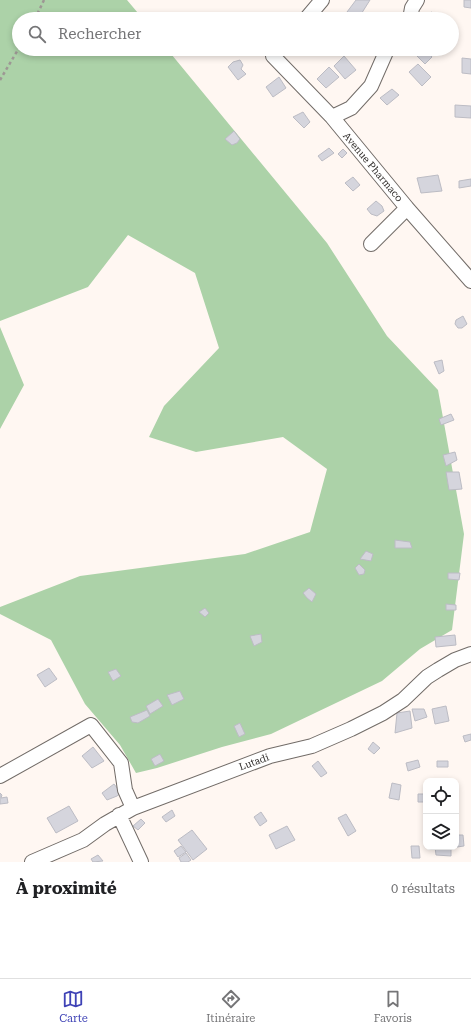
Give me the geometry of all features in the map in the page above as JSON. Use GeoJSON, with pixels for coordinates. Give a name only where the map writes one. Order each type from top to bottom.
{"type":"FeatureCollection","features":[{"type":"Feature","properties":{"kind":"street"},"geometry":{"type":"LineString","coordinates":[[312,12],[322,0]]}},
{"type":"Feature","properties":{"kind":"street"},"geometry":{"type":"LineString","coordinates":[[411,12],[417,0]]}},
{"type":"Feature","properties":{"kind":"street","name":"Avenue Pharmaco"},"geometry":{"type":"LineString","coordinates":[[279,56],[471,282]]}},
{"type":"Feature","properties":{"kind":"street"},"geometry":{"type":"LineString","coordinates":[[332,117],[351,108],[371,86],[384,56]]}},
{"type":"Feature","properties":{"kind":"street"},"geometry":{"type":"LineString","coordinates":[[371,244],[407,208]]}},
{"type":"Feature","properties":{"kind":"street","name":"Lutadi"},"geometry":{"type":"LineString","coordinates":[[33,862],[83,840],[119,815],[133,808],[270,756],[312,746],[351,729],[383,713],[403,700],[427,677],[438,670],[471,654]]}},
{"type":"Feature","properties":{"kind":"street"},"geometry":{"type":"LineString","coordinates":[[0,776],[91,725],[121,762],[125,790],[133,808]]}},
{"type":"Feature","properties":{"kind":"street"},"geometry":{"type":"LineString","coordinates":[[119,815],[141,862]]}},
{"type":"Feature","properties":{"kind":"path"},"geometry":{"type":"LineString","coordinates":[[38,12],[44,0]]}},
{"type":"Feature","properties":{"kind":"path"},"geometry":{"type":"LineString","coordinates":[[0,80],[14,56]]}},
{"type":"Feature","properties":{"kind":"green space"},"geometry":{"type":"Polygon","coordinates":[[[0,0],[127,0],[137,12],[12,12],[12,56],[173,56],[327,243],[387,336],[438,390],[464,534],[452,630],[420,649],[382,681],[271,734],[136,773],[120,745],[85,704],[51,640],[0,614],[0,607],[80,576],[245,554],[310,532],[327,469],[283,437],[196,452],[149,437],[164,406],[219,348],[195,273],[128,235],[88,287],[0,321],[0,0]]]}},
{"type":"Feature","properties":{"kind":"green space"},"geometry":{"type":"Polygon","coordinates":[[[0,327],[24,385],[0,429],[0,327]]]}},
{"type":"Feature","properties":{"kind":"building"},"geometry":{"type":"Polygon","coordinates":[[[356,0],[370,0],[362,12],[347,12],[356,0]]]}},
{"type":"Feature","properties":{"kind":"building"},"geometry":{"type":"Polygon","coordinates":[[[464,0],[471,0],[471,8],[464,7],[464,0]]]}},
{"type":"Feature","properties":{"kind":"building"},"geometry":{"type":"Polygon","coordinates":[[[344,56],[356,70],[345,79],[334,66],[344,56]]]}},
{"type":"Feature","properties":{"kind":"building"},"geometry":{"type":"Polygon","coordinates":[[[417,56],[431,56],[432,57],[425,64],[417,56]]]}},
{"type":"Feature","properties":{"kind":"building"},"geometry":{"type":"Polygon","coordinates":[[[462,58],[471,59],[471,74],[462,73],[462,58]]]}},
{"type":"Feature","properties":{"kind":"building"},"geometry":{"type":"Polygon","coordinates":[[[240,60],[243,65],[241,69],[246,74],[238,80],[228,67],[233,62],[240,60]]]}},
{"type":"Feature","properties":{"kind":"building"},"geometry":{"type":"Polygon","coordinates":[[[418,64],[431,77],[422,86],[409,72],[418,64]]]}},
{"type":"Feature","properties":{"kind":"building"},"geometry":{"type":"Polygon","coordinates":[[[329,67],[339,77],[326,88],[317,79],[329,67]]]}},
{"type":"Feature","properties":{"kind":"building"},"geometry":{"type":"Polygon","coordinates":[[[279,77],[286,88],[273,97],[266,87],[279,77]]]}},
{"type":"Feature","properties":{"kind":"building"},"geometry":{"type":"Polygon","coordinates":[[[392,89],[399,95],[387,105],[380,98],[392,89]]]}},
{"type":"Feature","properties":{"kind":"building"},"geometry":{"type":"Polygon","coordinates":[[[455,105],[471,106],[471,118],[455,117],[455,105]]]}},
{"type":"Feature","properties":{"kind":"building"},"geometry":{"type":"Polygon","coordinates":[[[303,112],[310,122],[304,128],[293,117],[303,112]]]}},
{"type":"Feature","properties":{"kind":"building"},"geometry":{"type":"Polygon","coordinates":[[[234,131],[240,139],[237,143],[232,145],[225,139],[234,131]]]}},
{"type":"Feature","properties":{"kind":"building"},"geometry":{"type":"Polygon","coordinates":[[[329,148],[334,153],[322,161],[318,156],[329,148]]]}},
{"type":"Feature","properties":{"kind":"building"},"geometry":{"type":"Polygon","coordinates":[[[343,149],[347,153],[342,158],[338,154],[343,149]]]}},
{"type":"Feature","properties":{"kind":"building"},"geometry":{"type":"Polygon","coordinates":[[[438,175],[442,191],[421,193],[417,178],[438,175]]]}},
{"type":"Feature","properties":{"kind":"building"},"geometry":{"type":"Polygon","coordinates":[[[353,177],[360,185],[353,191],[345,183],[353,177]]]}},
{"type":"Feature","properties":{"kind":"building"},"geometry":{"type":"Polygon","coordinates":[[[471,179],[471,186],[459,188],[459,181],[471,179]]]}},
{"type":"Feature","properties":{"kind":"building"},"geometry":{"type":"Polygon","coordinates":[[[376,201],[382,206],[384,211],[377,216],[371,214],[367,209],[376,201]]]}},
{"type":"Feature","properties":{"kind":"building"},"geometry":{"type":"Polygon","coordinates":[[[463,316],[467,324],[462,328],[458,328],[455,324],[456,320],[463,316]]]}},
{"type":"Feature","properties":{"kind":"building"},"geometry":{"type":"Polygon","coordinates":[[[442,360],[444,371],[439,374],[434,362],[442,360]]]}},
{"type":"Feature","properties":{"kind":"building"},"geometry":{"type":"Polygon","coordinates":[[[451,414],[454,420],[441,425],[439,419],[451,414]]]}},
{"type":"Feature","properties":{"kind":"building"},"geometry":{"type":"Polygon","coordinates":[[[455,452],[457,460],[446,466],[443,455],[455,452]]]}},
{"type":"Feature","properties":{"kind":"building"},"geometry":{"type":"Polygon","coordinates":[[[446,472],[459,472],[462,489],[449,490],[446,472]]]}},
{"type":"Feature","properties":{"kind":"building"},"geometry":{"type":"Polygon","coordinates":[[[395,540],[410,542],[412,548],[395,548],[395,540]]]}},
{"type":"Feature","properties":{"kind":"building"},"geometry":{"type":"Polygon","coordinates":[[[366,551],[373,554],[371,561],[360,559],[366,551]]]}},
{"type":"Feature","properties":{"kind":"building"},"geometry":{"type":"Polygon","coordinates":[[[359,564],[365,570],[364,574],[359,575],[355,568],[359,564]]]}},
{"type":"Feature","properties":{"kind":"building"},"geometry":{"type":"Polygon","coordinates":[[[448,573],[460,573],[459,580],[448,579],[448,573]]]}},
{"type":"Feature","properties":{"kind":"building"},"geometry":{"type":"Polygon","coordinates":[[[309,588],[316,594],[312,602],[303,593],[309,588]]]}},
{"type":"Feature","properties":{"kind":"building"},"geometry":{"type":"Polygon","coordinates":[[[446,604],[456,605],[456,610],[446,610],[446,604]]]}},
{"type":"Feature","properties":{"kind":"building"},"geometry":{"type":"Polygon","coordinates":[[[205,608],[209,613],[205,617],[199,612],[205,608]]]}},
{"type":"Feature","properties":{"kind":"building"},"geometry":{"type":"Polygon","coordinates":[[[261,634],[262,642],[254,646],[250,636],[261,634]]]}},
{"type":"Feature","properties":{"kind":"building"},"geometry":{"type":"Polygon","coordinates":[[[455,635],[456,645],[436,647],[435,637],[455,635]]]}},
{"type":"Feature","properties":{"kind":"building"},"geometry":{"type":"Polygon","coordinates":[[[49,668],[57,679],[45,687],[37,675],[49,668]]]}},
{"type":"Feature","properties":{"kind":"building"},"geometry":{"type":"Polygon","coordinates":[[[116,669],[121,676],[113,681],[108,672],[116,669]]]}},
{"type":"Feature","properties":{"kind":"building"},"geometry":{"type":"Polygon","coordinates":[[[180,691],[184,699],[172,705],[167,695],[180,691]]]}},
{"type":"Feature","properties":{"kind":"building"},"geometry":{"type":"Polygon","coordinates":[[[158,699],[163,706],[150,714],[146,706],[158,699]]]}},
{"type":"Feature","properties":{"kind":"building"},"geometry":{"type":"Polygon","coordinates":[[[446,706],[449,721],[435,724],[432,709],[446,706]]]}},
{"type":"Feature","properties":{"kind":"building"},"geometry":{"type":"Polygon","coordinates":[[[412,709],[424,709],[427,717],[415,721],[412,709]]]}},
{"type":"Feature","properties":{"kind":"building"},"geometry":{"type":"Polygon","coordinates":[[[147,710],[150,716],[138,723],[132,722],[130,717],[147,710]]]}},
{"type":"Feature","properties":{"kind":"building"},"geometry":{"type":"Polygon","coordinates":[[[410,711],[412,728],[395,733],[397,713],[410,711]]]}},
{"type":"Feature","properties":{"kind":"building"},"geometry":{"type":"Polygon","coordinates":[[[240,723],[245,734],[239,737],[234,726],[240,723]]]}},
{"type":"Feature","properties":{"kind":"building"},"geometry":{"type":"Polygon","coordinates":[[[471,734],[471,740],[465,742],[463,736],[471,734]]]}},
{"type":"Feature","properties":{"kind":"building"},"geometry":{"type":"Polygon","coordinates":[[[373,742],[380,748],[374,754],[368,749],[373,742]]]}},
{"type":"Feature","properties":{"kind":"building"},"geometry":{"type":"Polygon","coordinates":[[[93,747],[104,761],[92,768],[82,756],[93,747]]]}},
{"type":"Feature","properties":{"kind":"building"},"geometry":{"type":"Polygon","coordinates":[[[160,754],[164,761],[155,766],[151,759],[160,754]]]}},
{"type":"Feature","properties":{"kind":"building"},"geometry":{"type":"Polygon","coordinates":[[[418,760],[420,767],[408,771],[406,763],[418,760]]]}},
{"type":"Feature","properties":{"kind":"building"},"geometry":{"type":"Polygon","coordinates":[[[318,761],[327,773],[321,777],[312,766],[318,761]]]}},
{"type":"Feature","properties":{"kind":"building"},"geometry":{"type":"Polygon","coordinates":[[[437,761],[448,761],[448,767],[437,767],[437,761]]]}},
{"type":"Feature","properties":{"kind":"building"},"geometry":{"type":"Polygon","coordinates":[[[392,783],[401,785],[399,800],[389,798],[392,783]]]}},
{"type":"Feature","properties":{"kind":"building"},"geometry":{"type":"Polygon","coordinates":[[[114,784],[121,793],[107,800],[102,793],[114,784]]]}},
{"type":"Feature","properties":{"kind":"building"},"geometry":{"type":"Polygon","coordinates":[[[0,793],[2,795],[1,798],[7,797],[8,803],[0,804],[0,793]]]}},
{"type":"Feature","properties":{"kind":"building"},"geometry":{"type":"Polygon","coordinates":[[[418,794],[423,794],[423,802],[418,802],[418,794]]]}},
{"type":"Feature","properties":{"kind":"building"},"geometry":{"type":"Polygon","coordinates":[[[69,806],[78,821],[56,833],[47,818],[69,806]]]}},
{"type":"Feature","properties":{"kind":"building"},"geometry":{"type":"Polygon","coordinates":[[[172,810],[175,816],[166,822],[162,817],[172,810]]]}},
{"type":"Feature","properties":{"kind":"building"},"geometry":{"type":"Polygon","coordinates":[[[261,812],[267,821],[260,826],[254,817],[261,812]]]}},
{"type":"Feature","properties":{"kind":"building"},"geometry":{"type":"Polygon","coordinates":[[[346,814],[356,831],[348,836],[338,818],[346,814]]]}},
{"type":"Feature","properties":{"kind":"building"},"geometry":{"type":"Polygon","coordinates":[[[141,819],[145,823],[138,830],[133,826],[141,819]]]}},
{"type":"Feature","properties":{"kind":"building"},"geometry":{"type":"Polygon","coordinates":[[[287,826],[295,840],[276,849],[269,835],[287,826]]]}},
{"type":"Feature","properties":{"kind":"building"},"geometry":{"type":"Polygon","coordinates":[[[192,830],[207,849],[193,860],[178,840],[192,830]]]}},
{"type":"Feature","properties":{"kind":"building"},"geometry":{"type":"Polygon","coordinates":[[[459,835],[463,835],[464,846],[459,847],[459,835]]]}},
{"type":"Feature","properties":{"kind":"building"},"geometry":{"type":"Polygon","coordinates":[[[181,846],[186,852],[178,857],[174,851],[181,846]]]}},
{"type":"Feature","properties":{"kind":"building"},"geometry":{"type":"Polygon","coordinates":[[[411,846],[419,846],[420,858],[412,858],[411,846]]]}},
{"type":"Feature","properties":{"kind":"building"},"geometry":{"type":"Polygon","coordinates":[[[435,850],[451,850],[451,856],[436,855],[435,850]]]}},
{"type":"Feature","properties":{"kind":"building"},"geometry":{"type":"Polygon","coordinates":[[[186,853],[191,860],[188,862],[181,862],[179,858],[186,853]]]}},
{"type":"Feature","properties":{"kind":"building"},"geometry":{"type":"Polygon","coordinates":[[[98,855],[103,861],[93,862],[91,859],[98,855]]]}}]}
